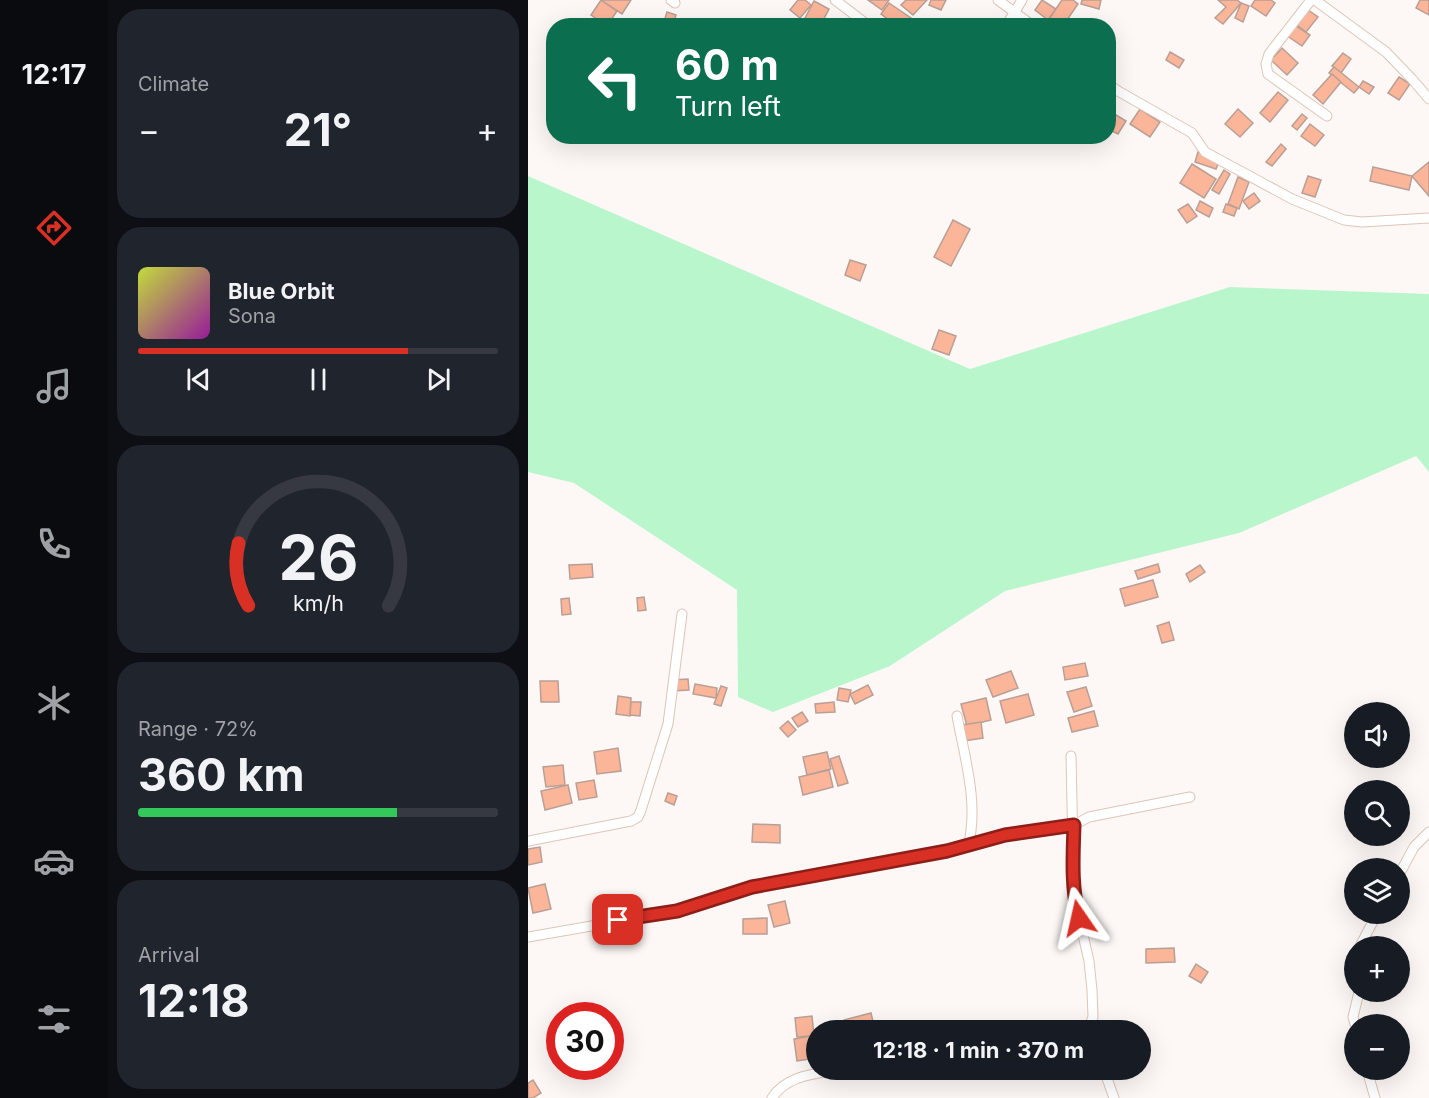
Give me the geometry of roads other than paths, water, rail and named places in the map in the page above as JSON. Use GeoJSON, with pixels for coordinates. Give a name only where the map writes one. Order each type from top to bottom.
{"type":"FeatureCollection","features":[{"type":"Feature","properties":{"kind":"street"},"geometry":{"type":"LineString","coordinates":[[836,0],[859,18]]}},
{"type":"Feature","properties":{"kind":"street"},"geometry":{"type":"LineString","coordinates":[[998,0],[1023,18]]}},
{"type":"Feature","properties":{"kind":"street"},"geometry":{"type":"LineString","coordinates":[[1011,18],[1022,0]]}},
{"type":"Feature","properties":{"kind":"street"},"geometry":{"type":"LineString","coordinates":[[1327,117],[1268,74],[1266,64],[1269,54],[1313,0],[1386,52],[1429,99]]}},
{"type":"Feature","properties":{"kind":"street"},"geometry":{"type":"LineString","coordinates":[[1116,90],[1192,133],[1205,152],[1292,199],[1344,220],[1362,222],[1429,218]]}},
{"type":"Feature","properties":{"kind":"street"},"geometry":{"type":"LineString","coordinates":[[528,841],[631,821],[638,816],[651,782],[668,724],[682,614]]}},
{"type":"Feature","properties":{"kind":"street"},"geometry":{"type":"LineString","coordinates":[[957,716],[972,804],[972,829],[968,847]]}},
{"type":"Feature","properties":{"kind":"street"},"geometry":{"type":"LineString","coordinates":[[1071,756],[1074,896],[1089,961],[1092,1020]]}},
{"type":"Feature","properties":{"kind":"street"},"geometry":{"type":"LineString","coordinates":[[528,937],[677,911],[752,887],[968,847],[1005,835],[1074,825],[1089,817],[1190,796]]}},
{"type":"Feature","properties":{"kind":"street"},"geometry":{"type":"LineString","coordinates":[[1408,858],[1414,847],[1429,832]]}},
{"type":"Feature","properties":{"kind":"street"},"geometry":{"type":"LineString","coordinates":[[772,1098],[777,1089],[789,1080],[806,1076]]}},
{"type":"Feature","properties":{"kind":"street"},"geometry":{"type":"LineString","coordinates":[[1108,1080],[1114,1098]]}},
{"type":"Feature","properties":{"kind":"street"},"geometry":{"type":"LineString","coordinates":[[1370,1080],[1375,1098]]}}]}
